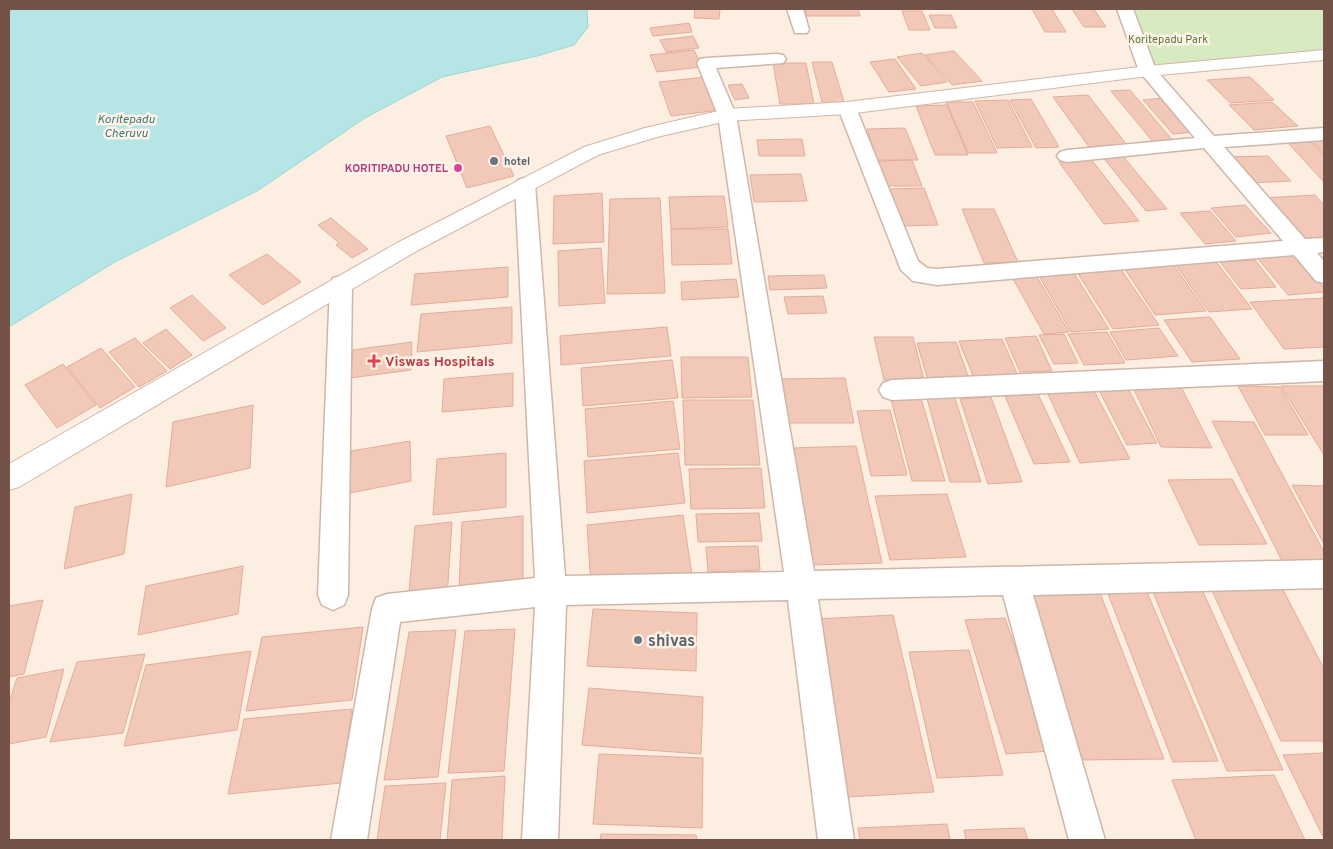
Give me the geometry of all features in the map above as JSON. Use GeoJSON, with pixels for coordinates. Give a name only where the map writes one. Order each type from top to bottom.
{"type":"FeatureCollection","features":[{"type":"Feature","properties":{"kind":"street"},"geometry":{"type":"LineString","coordinates":[[795,9],[800,30]]}},
{"type":"Feature","properties":{"kind":"street"},"geometry":{"type":"LineString","coordinates":[[1125,9],[1148,71],[1324,275]]}},
{"type":"Feature","properties":{"kind":"street"},"geometry":{"type":"LineString","coordinates":[[9,478],[405,248],[525,184],[591,152],[652,132],[727,115],[847,108],[1148,71],[1324,55]]}},
{"type":"Feature","properties":{"kind":"street"},"geometry":{"type":"LineString","coordinates":[[777,59],[706,63],[727,115],[801,586],[836,840]]}},
{"type":"Feature","properties":{"kind":"street"},"geometry":{"type":"LineString","coordinates":[[847,108],[909,265],[921,275],[937,277],[1324,245]]}},
{"type":"Feature","properties":{"kind":"street"},"geometry":{"type":"LineString","coordinates":[[1067,156],[1209,142],[1324,134]]}},
{"type":"Feature","properties":{"kind":"street"},"geometry":{"type":"LineString","coordinates":[[525,184],[551,591],[540,840]]}},
{"type":"Feature","properties":{"kind":"street"},"geometry":{"type":"LineString","coordinates":[[333,595],[341,284]]}},
{"type":"Feature","properties":{"kind":"street"},"geometry":{"type":"LineString","coordinates":[[892,390],[1324,371]]}},
{"type":"Feature","properties":{"kind":"street"},"geometry":{"type":"LineString","coordinates":[[348,840],[387,609],[551,591],[1324,574]]}},
{"type":"Feature","properties":{"kind":"street"},"geometry":{"type":"LineString","coordinates":[[1014,581],[1087,840]]}},
{"type":"Feature","properties":{"kind":"green space","name":"Koritepadu Park"},"geometry":{"type":"Polygon","coordinates":[[[1124,9],[1324,9],[1324,53],[1148,71],[1124,9]]]}},
{"type":"Feature","properties":{"kind":"water","name":"Koritepadu Cheruvu"},"geometry":{"type":"Polygon","coordinates":[[[9,9],[587,9],[588,27],[574,45],[537,56],[442,77],[365,118],[257,191],[113,263],[9,327],[9,9]]]}},
{"type":"Feature","properties":{"kind":"building"},"geometry":{"type":"Polygon","coordinates":[[[695,9],[720,9],[719,19],[694,18],[695,9]]]}},
{"type":"Feature","properties":{"kind":"building"},"geometry":{"type":"Polygon","coordinates":[[[805,9],[858,9],[860,16],[807,16],[805,9]]]}},
{"type":"Feature","properties":{"kind":"building"},"geometry":{"type":"Polygon","coordinates":[[[1032,9],[1052,9],[1066,32],[1045,32],[1032,9]]]}},
{"type":"Feature","properties":{"kind":"building"},"geometry":{"type":"Polygon","coordinates":[[[1072,9],[1094,9],[1106,27],[1084,27],[1072,9]]]}},
{"type":"Feature","properties":{"kind":"building"},"geometry":{"type":"Polygon","coordinates":[[[902,11],[922,11],[930,30],[909,30],[902,11]]]}},
{"type":"Feature","properties":{"kind":"building"},"geometry":{"type":"Polygon","coordinates":[[[929,15],[951,15],[957,28],[935,28],[929,15]]]}},
{"type":"Feature","properties":{"kind":"building"},"geometry":{"type":"Polygon","coordinates":[[[689,23],[692,32],[653,36],[650,28],[689,23]]]}},
{"type":"Feature","properties":{"kind":"building"},"geometry":{"type":"Polygon","coordinates":[[[693,36],[699,48],[666,52],[660,40],[693,36]]]}},
{"type":"Feature","properties":{"kind":"building"},"geometry":{"type":"Polygon","coordinates":[[[694,50],[702,67],[657,72],[650,55],[694,50]]]}},
{"type":"Feature","properties":{"kind":"building"},"geometry":{"type":"Polygon","coordinates":[[[954,51],[982,81],[952,85],[925,55],[954,51]]]}},
{"type":"Feature","properties":{"kind":"building"},"geometry":{"type":"Polygon","coordinates":[[[922,53],[947,82],[921,86],[897,57],[922,53]]]}},
{"type":"Feature","properties":{"kind":"building"},"geometry":{"type":"Polygon","coordinates":[[[895,59],[916,89],[889,92],[870,62],[895,59]]]}},
{"type":"Feature","properties":{"kind":"building"},"geometry":{"type":"Polygon","coordinates":[[[812,62],[832,62],[845,105],[823,106],[812,62]]]}},
{"type":"Feature","properties":{"kind":"building"},"geometry":{"type":"Polygon","coordinates":[[[773,63],[806,63],[814,104],[780,104],[773,63]]]}},
{"type":"Feature","properties":{"kind":"building"},"geometry":{"type":"Polygon","coordinates":[[[706,77],[720,110],[671,116],[659,82],[706,77]]]}},
{"type":"Feature","properties":{"kind":"building"},"geometry":{"type":"Polygon","coordinates":[[[1250,77],[1274,100],[1230,103],[1207,80],[1250,77]]]}},
{"type":"Feature","properties":{"kind":"building"},"geometry":{"type":"Polygon","coordinates":[[[742,84],[749,98],[735,100],[728,85],[742,84]]]}},
{"type":"Feature","properties":{"kind":"building"},"geometry":{"type":"Polygon","coordinates":[[[1130,90],[1174,142],[1154,143],[1111,91],[1130,90]]]}},
{"type":"Feature","properties":{"kind":"building"},"geometry":{"type":"Polygon","coordinates":[[[1088,95],[1126,144],[1089,147],[1053,97],[1088,95]]]}},
{"type":"Feature","properties":{"kind":"building"},"geometry":{"type":"Polygon","coordinates":[[[1164,98],[1195,132],[1173,134],[1143,100],[1164,98]]]}},
{"type":"Feature","properties":{"kind":"building"},"geometry":{"type":"Polygon","coordinates":[[[1031,99],[1059,147],[1036,148],[1010,100],[1031,99]]]}},
{"type":"Feature","properties":{"kind":"building"},"geometry":{"type":"Polygon","coordinates":[[[1008,100],[1032,147],[997,148],[975,101],[1008,100]]]}},
{"type":"Feature","properties":{"kind":"building"},"geometry":{"type":"Polygon","coordinates":[[[946,102],[973,102],[997,153],[968,153],[946,102]]]}},
{"type":"Feature","properties":{"kind":"building"},"geometry":{"type":"Polygon","coordinates":[[[1272,102],[1298,126],[1254,130],[1229,105],[1272,102]]]}},
{"type":"Feature","properties":{"kind":"building"},"geometry":{"type":"Polygon","coordinates":[[[947,105],[968,155],[935,155],[916,106],[947,105]]]}},
{"type":"Feature","properties":{"kind":"building"},"geometry":{"type":"Polygon","coordinates":[[[490,126],[514,176],[467,188],[446,136],[490,126]]]}},
{"type":"Feature","properties":{"kind":"building"},"geometry":{"type":"Polygon","coordinates":[[[905,128],[918,160],[877,160],[867,129],[905,128]]]}},
{"type":"Feature","properties":{"kind":"building"},"geometry":{"type":"Polygon","coordinates":[[[1309,138],[1324,138],[1324,154],[1309,138]]]}},
{"type":"Feature","properties":{"kind":"building"},"geometry":{"type":"Polygon","coordinates":[[[802,139],[805,156],[759,156],[757,140],[802,139]]]}},
{"type":"Feature","properties":{"kind":"building"},"geometry":{"type":"Polygon","coordinates":[[[1311,142],[1324,156],[1324,182],[1288,143],[1311,142]]]}},
{"type":"Feature","properties":{"kind":"building"},"geometry":{"type":"Polygon","coordinates":[[[1121,154],[1167,209],[1146,211],[1102,156],[1121,154]]]}},
{"type":"Feature","properties":{"kind":"building"},"geometry":{"type":"Polygon","coordinates":[[[1268,156],[1291,181],[1248,183],[1227,157],[1268,156]]]}},
{"type":"Feature","properties":{"kind":"building"},"geometry":{"type":"Polygon","coordinates":[[[1091,159],[1139,221],[1104,224],[1059,162],[1091,159]]]}},
{"type":"Feature","properties":{"kind":"building"},"geometry":{"type":"Polygon","coordinates":[[[912,160],[922,186],[886,186],[878,161],[912,160]]]}},
{"type":"Feature","properties":{"kind":"building"},"geometry":{"type":"Polygon","coordinates":[[[801,174],[807,201],[754,202],[750,175],[801,174]]]}},
{"type":"Feature","properties":{"kind":"building"},"geometry":{"type":"Polygon","coordinates":[[[924,188],[938,225],[902,226],[890,189],[924,188]]]}},
{"type":"Feature","properties":{"kind":"building"},"geometry":{"type":"Polygon","coordinates":[[[602,193],[604,242],[553,244],[554,196],[602,193]]]}},
{"type":"Feature","properties":{"kind":"building"},"geometry":{"type":"Polygon","coordinates":[[[1315,195],[1324,205],[1324,238],[1299,239],[1263,198],[1315,195]]]}},
{"type":"Feature","properties":{"kind":"building"},"geometry":{"type":"Polygon","coordinates":[[[724,196],[728,227],[671,229],[669,197],[724,196]]]}},
{"type":"Feature","properties":{"kind":"building"},"geometry":{"type":"Polygon","coordinates":[[[660,198],[665,293],[607,294],[610,199],[660,198]]]}},
{"type":"Feature","properties":{"kind":"building"},"geometry":{"type":"Polygon","coordinates":[[[1245,205],[1271,233],[1236,237],[1211,208],[1245,205]]]}},
{"type":"Feature","properties":{"kind":"building"},"geometry":{"type":"Polygon","coordinates":[[[962,209],[994,209],[1018,262],[984,263],[962,209]]]}},
{"type":"Feature","properties":{"kind":"building"},"geometry":{"type":"Polygon","coordinates":[[[1210,211],[1236,241],[1205,244],[1180,213],[1210,211]]]}},
{"type":"Feature","properties":{"kind":"building"},"geometry":{"type":"Polygon","coordinates":[[[331,218],[368,249],[352,258],[336,245],[339,243],[318,225],[331,218]]]}},
{"type":"Feature","properties":{"kind":"building"},"geometry":{"type":"Polygon","coordinates":[[[671,229],[728,229],[732,264],[672,265],[671,229]]]}},
{"type":"Feature","properties":{"kind":"building"},"geometry":{"type":"Polygon","coordinates":[[[601,248],[605,303],[559,306],[558,251],[601,248]]]}},
{"type":"Feature","properties":{"kind":"building"},"geometry":{"type":"Polygon","coordinates":[[[1292,251],[1324,288],[1324,292],[1288,295],[1254,254],[1292,251]]]}},
{"type":"Feature","properties":{"kind":"building"},"geometry":{"type":"Polygon","coordinates":[[[267,254],[301,282],[263,305],[229,275],[267,254]]]}},
{"type":"Feature","properties":{"kind":"building"},"geometry":{"type":"Polygon","coordinates":[[[1214,259],[1252,309],[1209,312],[1173,261],[1214,259]]]}},
{"type":"Feature","properties":{"kind":"building"},"geometry":{"type":"Polygon","coordinates":[[[1255,260],[1276,287],[1241,289],[1220,262],[1255,260]]]}},
{"type":"Feature","properties":{"kind":"building"},"geometry":{"type":"Polygon","coordinates":[[[1172,263],[1206,311],[1155,315],[1123,266],[1172,263]]]}},
{"type":"Feature","properties":{"kind":"building"},"geometry":{"type":"Polygon","coordinates":[[[508,267],[508,297],[411,305],[415,274],[508,267]]]}},
{"type":"Feature","properties":{"kind":"building"},"geometry":{"type":"Polygon","coordinates":[[[1120,268],[1159,325],[1113,329],[1077,272],[1120,268]]]}},
{"type":"Feature","properties":{"kind":"building"},"geometry":{"type":"Polygon","coordinates":[[[1073,272],[1109,329],[1071,332],[1038,274],[1073,272]]]}},
{"type":"Feature","properties":{"kind":"building"},"geometry":{"type":"Polygon","coordinates":[[[824,275],[827,288],[770,290],[768,276],[824,275]]]}},
{"type":"Feature","properties":{"kind":"building"},"geometry":{"type":"Polygon","coordinates":[[[1036,275],[1069,332],[1044,334],[1012,277],[1036,275]]]}},
{"type":"Feature","properties":{"kind":"building"},"geometry":{"type":"Polygon","coordinates":[[[736,279],[739,297],[682,300],[681,282],[736,279]]]}},
{"type":"Feature","properties":{"kind":"building"},"geometry":{"type":"Polygon","coordinates":[[[192,295],[226,328],[203,341],[170,308],[192,295]]]}},
{"type":"Feature","properties":{"kind":"building"},"geometry":{"type":"Polygon","coordinates":[[[823,296],[827,313],[788,314],[784,297],[823,296]]]}},
{"type":"Feature","properties":{"kind":"building"},"geometry":{"type":"Polygon","coordinates":[[[1324,298],[1324,347],[1284,349],[1250,302],[1324,298]]]}},
{"type":"Feature","properties":{"kind":"building"},"geometry":{"type":"Polygon","coordinates":[[[512,307],[512,343],[417,352],[421,314],[512,307]]]}},
{"type":"Feature","properties":{"kind":"building"},"geometry":{"type":"Polygon","coordinates":[[[1210,317],[1240,359],[1192,362],[1164,320],[1210,317]]]}},
{"type":"Feature","properties":{"kind":"building"},"geometry":{"type":"Polygon","coordinates":[[[667,327],[671,356],[561,365],[560,336],[667,327]]]}},
{"type":"Feature","properties":{"kind":"building"},"geometry":{"type":"Polygon","coordinates":[[[1159,328],[1178,356],[1126,360],[1110,332],[1159,328]]]}},
{"type":"Feature","properties":{"kind":"building"},"geometry":{"type":"Polygon","coordinates":[[[166,329],[192,355],[170,369],[143,343],[166,329]]]}},
{"type":"Feature","properties":{"kind":"building"},"geometry":{"type":"Polygon","coordinates":[[[1107,332],[1125,363],[1084,365],[1068,334],[1107,332]]]}},
{"type":"Feature","properties":{"kind":"building"},"geometry":{"type":"Polygon","coordinates":[[[1064,334],[1078,363],[1054,364],[1039,335],[1064,334]]]}},
{"type":"Feature","properties":{"kind":"building"},"geometry":{"type":"Polygon","coordinates":[[[1036,336],[1052,371],[1020,372],[1005,338],[1036,336]]]}},
{"type":"Feature","properties":{"kind":"building"},"geometry":{"type":"Polygon","coordinates":[[[874,337],[913,337],[924,380],[884,380],[874,337]]]}},
{"type":"Feature","properties":{"kind":"building"},"geometry":{"type":"Polygon","coordinates":[[[135,338],[167,371],[139,387],[109,352],[135,338]]]}},
{"type":"Feature","properties":{"kind":"building"},"geometry":{"type":"Polygon","coordinates":[[[1002,339],[1018,376],[974,378],[959,341],[1002,339]]]}},
{"type":"Feature","properties":{"kind":"building"},"geometry":{"type":"Polygon","coordinates":[[[412,342],[411,370],[350,378],[353,350],[412,342]]]}},
{"type":"Feature","properties":{"kind":"building"},"geometry":{"type":"Polygon","coordinates":[[[956,342],[969,379],[928,380],[917,343],[956,342]]]}},
{"type":"Feature","properties":{"kind":"building"},"geometry":{"type":"Polygon","coordinates":[[[101,348],[135,387],[100,408],[67,367],[101,348]]]}},
{"type":"Feature","properties":{"kind":"building"},"geometry":{"type":"Polygon","coordinates":[[[681,357],[748,357],[752,397],[682,398],[681,357]]]}},
{"type":"Feature","properties":{"kind":"building"},"geometry":{"type":"Polygon","coordinates":[[[672,360],[678,398],[583,406],[581,368],[672,360]]]}},
{"type":"Feature","properties":{"kind":"building"},"geometry":{"type":"Polygon","coordinates":[[[63,364],[96,405],[57,428],[25,385],[63,364]]]}},
{"type":"Feature","properties":{"kind":"building"},"geometry":{"type":"Polygon","coordinates":[[[513,373],[513,406],[442,412],[444,379],[513,373]]]}},
{"type":"Feature","properties":{"kind":"building"},"geometry":{"type":"Polygon","coordinates":[[[845,378],[854,423],[786,423],[780,379],[845,378]]]}},
{"type":"Feature","properties":{"kind":"building"},"geometry":{"type":"Polygon","coordinates":[[[1132,385],[1180,385],[1212,448],[1161,447],[1132,385]]]}},
{"type":"Feature","properties":{"kind":"building"},"geometry":{"type":"Polygon","coordinates":[[[1238,386],[1280,387],[1308,435],[1265,435],[1238,386]]]}},
{"type":"Feature","properties":{"kind":"building"},"geometry":{"type":"Polygon","coordinates":[[[1281,386],[1324,386],[1324,455],[1281,386]]]}},
{"type":"Feature","properties":{"kind":"building"},"geometry":{"type":"Polygon","coordinates":[[[1093,389],[1130,459],[1080,463],[1047,392],[1093,389]]]}},
{"type":"Feature","properties":{"kind":"building"},"geometry":{"type":"Polygon","coordinates":[[[1128,389],[1157,443],[1127,445],[1099,390],[1128,389]]]}},
{"type":"Feature","properties":{"kind":"building"},"geometry":{"type":"Polygon","coordinates":[[[1038,394],[1070,462],[1034,464],[1005,396],[1038,394]]]}},
{"type":"Feature","properties":{"kind":"building"},"geometry":{"type":"Polygon","coordinates":[[[926,395],[954,395],[981,482],[950,482],[926,395]]]}},
{"type":"Feature","properties":{"kind":"building"},"geometry":{"type":"Polygon","coordinates":[[[991,397],[1022,482],[988,484],[960,399],[991,397]]]}},
{"type":"Feature","properties":{"kind":"building"},"geometry":{"type":"Polygon","coordinates":[[[921,398],[945,481],[912,481],[891,399],[921,398]]]}},
{"type":"Feature","properties":{"kind":"building"},"geometry":{"type":"Polygon","coordinates":[[[683,400],[753,400],[760,465],[685,465],[683,400]]]}},
{"type":"Feature","properties":{"kind":"building"},"geometry":{"type":"Polygon","coordinates":[[[673,401],[680,449],[588,457],[585,409],[673,401]]]}},
{"type":"Feature","properties":{"kind":"building"},"geometry":{"type":"Polygon","coordinates":[[[253,405],[250,468],[166,487],[173,422],[253,405]]]}},
{"type":"Feature","properties":{"kind":"building"},"geometry":{"type":"Polygon","coordinates":[[[890,410],[907,475],[871,476],[857,411],[890,410]]]}},
{"type":"Feature","properties":{"kind":"building"},"geometry":{"type":"Polygon","coordinates":[[[1212,421],[1254,422],[1324,552],[1324,566],[1284,565],[1212,421]]]}},
{"type":"Feature","properties":{"kind":"building"},"geometry":{"type":"Polygon","coordinates":[[[410,441],[411,481],[350,493],[351,451],[410,441]]]}},
{"type":"Feature","properties":{"kind":"building"},"geometry":{"type":"Polygon","coordinates":[[[856,446],[882,563],[811,565],[792,448],[856,446]]]}},
{"type":"Feature","properties":{"kind":"building"},"geometry":{"type":"Polygon","coordinates":[[[506,453],[506,507],[433,515],[437,459],[506,453]]]}},
{"type":"Feature","properties":{"kind":"building"},"geometry":{"type":"Polygon","coordinates":[[[678,453],[685,503],[587,513],[584,461],[678,453]]]}},
{"type":"Feature","properties":{"kind":"building"},"geometry":{"type":"Polygon","coordinates":[[[761,468],[765,508],[691,509],[689,469],[761,468]]]}},
{"type":"Feature","properties":{"kind":"building"},"geometry":{"type":"Polygon","coordinates":[[[1232,479],[1267,544],[1199,545],[1168,480],[1232,479]]]}},
{"type":"Feature","properties":{"kind":"building"},"geometry":{"type":"Polygon","coordinates":[[[1292,485],[1324,486],[1324,544],[1292,485]]]}},
{"type":"Feature","properties":{"kind":"building"},"geometry":{"type":"Polygon","coordinates":[[[132,494],[124,554],[64,569],[75,507],[132,494]]]}},
{"type":"Feature","properties":{"kind":"building"},"geometry":{"type":"Polygon","coordinates":[[[947,494],[966,557],[890,560],[875,496],[947,494]]]}},
{"type":"Feature","properties":{"kind":"building"},"geometry":{"type":"Polygon","coordinates":[[[759,513],[762,541],[698,542],[696,514],[759,513]]]}},
{"type":"Feature","properties":{"kind":"building"},"geometry":{"type":"Polygon","coordinates":[[[683,515],[692,575],[591,586],[587,525],[683,515]]]}},
{"type":"Feature","properties":{"kind":"building"},"geometry":{"type":"Polygon","coordinates":[[[523,516],[523,582],[459,588],[462,522],[523,516]]]}},
{"type":"Feature","properties":{"kind":"building"},"geometry":{"type":"Polygon","coordinates":[[[452,522],[447,598],[408,603],[415,526],[452,522]]]}},
{"type":"Feature","properties":{"kind":"building"},"geometry":{"type":"Polygon","coordinates":[[[758,546],[760,570],[708,572],[706,547],[758,546]]]}},
{"type":"Feature","properties":{"kind":"building"},"geometry":{"type":"Polygon","coordinates":[[[243,566],[238,614],[138,635],[146,586],[243,566]]]}},
{"type":"Feature","properties":{"kind":"building"},"geometry":{"type":"Polygon","coordinates":[[[1208,582],[1279,582],[1324,669],[1324,741],[1281,741],[1208,582]]]}},
{"type":"Feature","properties":{"kind":"building"},"geometry":{"type":"Polygon","coordinates":[[[1144,585],[1218,761],[1173,762],[1105,586],[1144,585]]]}},
{"type":"Feature","properties":{"kind":"building"},"geometry":{"type":"Polygon","coordinates":[[[1150,585],[1200,585],[1283,770],[1227,771],[1150,585]]]}},
{"type":"Feature","properties":{"kind":"building"},"geometry":{"type":"Polygon","coordinates":[[[1100,593],[1164,759],[1082,760],[1028,594],[1100,593]]]}},
{"type":"Feature","properties":{"kind":"building"},"geometry":{"type":"Polygon","coordinates":[[[43,600],[24,674],[9,677],[9,606],[43,600]]]}},
{"type":"Feature","properties":{"kind":"building"},"geometry":{"type":"Polygon","coordinates":[[[593,609],[697,613],[696,671],[587,666],[593,609]]]}},
{"type":"Feature","properties":{"kind":"building"},"geometry":{"type":"Polygon","coordinates":[[[893,615],[934,792],[847,797],[816,619],[893,615]]]}},
{"type":"Feature","properties":{"kind":"building"},"geometry":{"type":"Polygon","coordinates":[[[1005,618],[1051,751],[1006,754],[965,620],[1005,618]]]}},
{"type":"Feature","properties":{"kind":"building"},"geometry":{"type":"Polygon","coordinates":[[[363,627],[352,700],[246,711],[262,637],[363,627]]]}},
{"type":"Feature","properties":{"kind":"building"},"geometry":{"type":"Polygon","coordinates":[[[515,629],[504,771],[448,773],[465,631],[515,629]]]}},
{"type":"Feature","properties":{"kind":"building"},"geometry":{"type":"Polygon","coordinates":[[[456,630],[438,777],[384,780],[409,632],[456,630]]]}},
{"type":"Feature","properties":{"kind":"building"},"geometry":{"type":"Polygon","coordinates":[[[969,650],[1003,775],[937,778],[909,652],[969,650]]]}},
{"type":"Feature","properties":{"kind":"building"},"geometry":{"type":"Polygon","coordinates":[[[251,651],[237,730],[124,746],[146,665],[251,651]]]}},
{"type":"Feature","properties":{"kind":"building"},"geometry":{"type":"Polygon","coordinates":[[[145,654],[123,733],[50,742],[77,662],[145,654]]]}},
{"type":"Feature","properties":{"kind":"building"},"geometry":{"type":"Polygon","coordinates":[[[64,669],[46,737],[9,744],[9,703],[17,678],[64,669]]]}},
{"type":"Feature","properties":{"kind":"building"},"geometry":{"type":"Polygon","coordinates":[[[589,688],[703,697],[701,754],[582,745],[589,688]]]}},
{"type":"Feature","properties":{"kind":"building"},"geometry":{"type":"Polygon","coordinates":[[[352,709],[341,783],[228,794],[244,719],[352,709]]]}},
{"type":"Feature","properties":{"kind":"building"},"geometry":{"type":"Polygon","coordinates":[[[1324,753],[1324,839],[1283,755],[1324,753]]]}},
{"type":"Feature","properties":{"kind":"building"},"geometry":{"type":"Polygon","coordinates":[[[599,754],[703,758],[702,828],[593,824],[599,754]]]}},
{"type":"Feature","properties":{"kind":"building"},"geometry":{"type":"Polygon","coordinates":[[[1274,775],[1305,840],[1196,840],[1172,780],[1274,775]]]}},
{"type":"Feature","properties":{"kind":"building"},"geometry":{"type":"Polygon","coordinates":[[[505,776],[502,840],[447,840],[452,780],[505,776]]]}},
{"type":"Feature","properties":{"kind":"building"},"geometry":{"type":"Polygon","coordinates":[[[446,783],[440,840],[377,840],[385,786],[446,783]]]}},
{"type":"Feature","properties":{"kind":"building"},"geometry":{"type":"Polygon","coordinates":[[[947,824],[950,840],[860,840],[858,828],[947,824]]]}},
{"type":"Feature","properties":{"kind":"building"},"geometry":{"type":"Polygon","coordinates":[[[1024,828],[1028,840],[966,840],[964,830],[1024,828]]]}},
{"type":"Feature","properties":{"kind":"building"},"geometry":{"type":"Polygon","coordinates":[[[601,834],[696,835],[697,840],[600,840],[601,834]]]}},
{"type":"Feature","properties":{"kind":"place","name":"hotel"},"geometry":{"type":"Point","coordinates":[494,161]}},
{"type":"Feature","properties":{"kind":"place","name":"KORITIPADU HOTEL"},"geometry":{"type":"Point","coordinates":[458,168]}},
{"type":"Feature","properties":{"kind":"place","name":"Viswas Hospitals"},"geometry":{"type":"Point","coordinates":[374,361]}},
{"type":"Feature","properties":{"kind":"place","name":"shivas"},"geometry":{"type":"Point","coordinates":[638,640]}}]}
